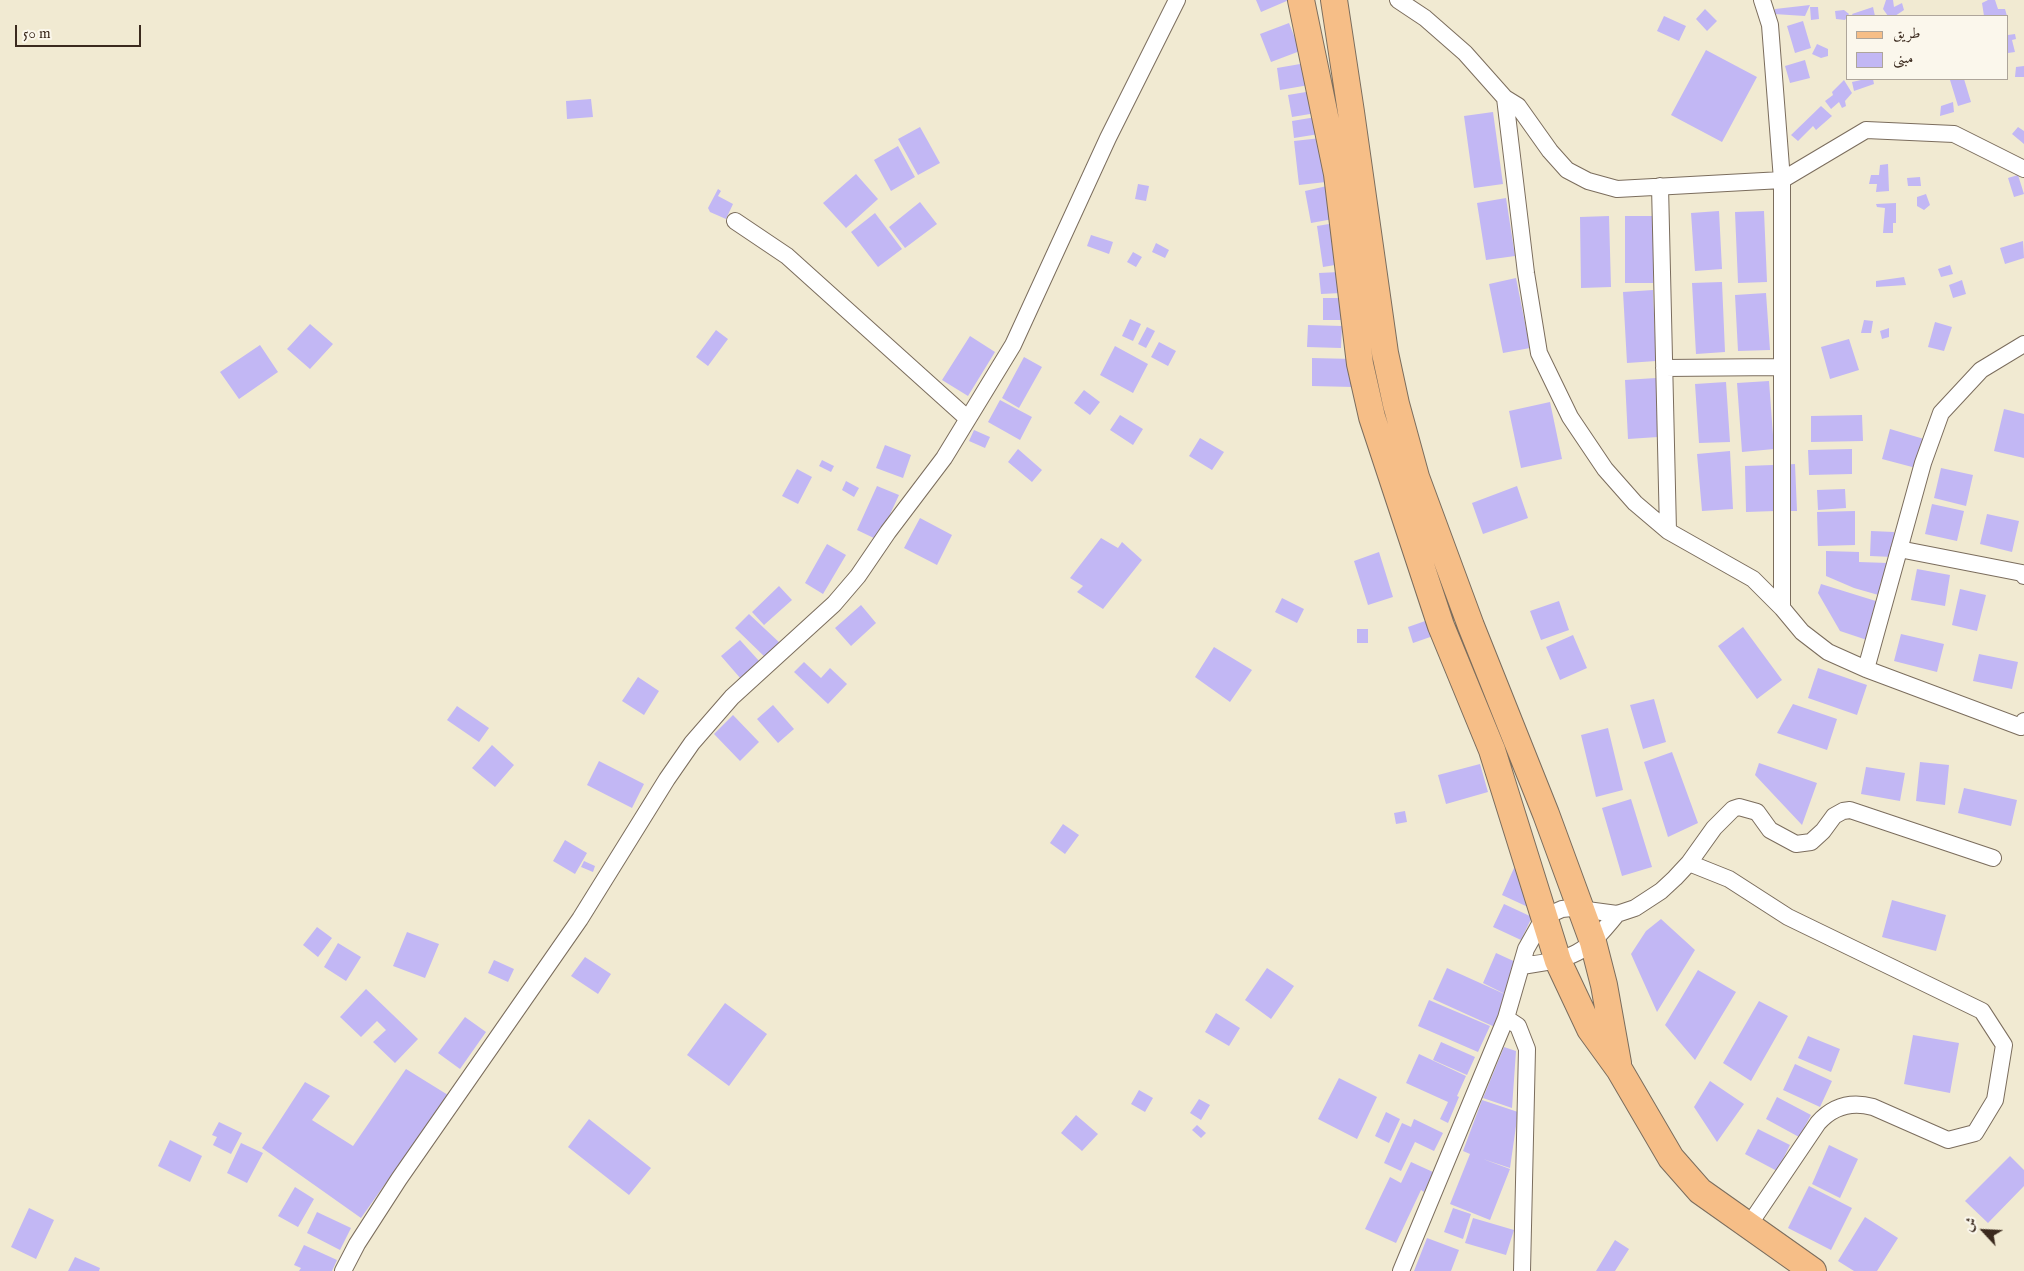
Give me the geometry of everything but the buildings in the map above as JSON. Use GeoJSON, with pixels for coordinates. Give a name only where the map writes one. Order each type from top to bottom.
{"type":"FeatureCollection","features":[{"type":"Feature","properties":{"kind":"main road"},"geometry":{"type":"LineString","coordinates":[[1301,0],[1337,174],[1360,364],[1372,417],[1441,626],[1492,750],[1558,961],[1590,1029],[1619,1069],[1671,1158],[1700,1191],[1813,1271]]}},
{"type":"Feature","properties":{"kind":"main road"},"geometry":{"type":"LineString","coordinates":[[1334,0],[1352,112],[1385,353],[1398,413],[1416,477],[1468,617],[1582,909],[1593,942],[1604,986],[1619,1069]]}},
{"type":"Feature","properties":{"kind":"street"},"geometry":{"type":"LineString","coordinates":[[343,1271],[357,1244],[399,1179],[580,919],[667,779],[692,743],[732,696],[834,604],[858,576],[888,532],[944,458],[1013,344],[1108,138],[1177,0]]}},
{"type":"Feature","properties":{"kind":"street"},"geometry":{"type":"LineString","coordinates":[[1398,0],[1425,18],[1465,53],[1505,98],[1518,106],[1550,151],[1567,170],[1588,181],[1617,189],[1782,180],[1866,130],[1954,134],[2024,169]]}},
{"type":"Feature","properties":{"kind":"street"},"geometry":{"type":"LineString","coordinates":[[1762,0],[1770,25],[1782,180],[1782,608]]}},
{"type":"Feature","properties":{"kind":"street"},"geometry":{"type":"LineString","coordinates":[[1505,98],[1526,273],[1539,353],[1570,417],[1605,469],[1635,503],[1668,531],[1753,579],[1782,608],[1802,632],[1828,652],[1866,669],[2022,727],[2024,721]]}},
{"type":"Feature","properties":{"kind":"street"},"geometry":{"type":"LineString","coordinates":[[1660,186],[1668,531]]}},
{"type":"Feature","properties":{"kind":"street"},"geometry":{"type":"LineString","coordinates":[[735,221],[787,256],[968,419]]}},
{"type":"Feature","properties":{"kind":"street"},"geometry":{"type":"LineString","coordinates":[[1866,669],[1923,463],[1941,413],[1981,370],[2024,344]]}},
{"type":"Feature","properties":{"kind":"street"},"geometry":{"type":"LineString","coordinates":[[1664,368],[1782,367]]}},
{"type":"Feature","properties":{"kind":"street"},"geometry":{"type":"LineString","coordinates":[[1899,549],[2013,571],[2024,576]]}},
{"type":"Feature","properties":{"kind":"street"},"geometry":{"type":"LineString","coordinates":[[1401,1271],[1506,1018],[1526,948],[1544,917],[1562,909],[1582,909],[1617,914],[1635,908],[1661,891],[1689,863],[1714,828],[1733,809],[1739,806],[1757,812],[1770,830],[1796,844],[1811,842],[1823,831],[1834,816],[1843,811],[1850,810],[1993,858]]}},
{"type":"Feature","properties":{"kind":"street"},"geometry":{"type":"LineString","coordinates":[[1689,863],[1729,879],[1788,917],[1982,1011],[2004,1045],[1995,1100],[1974,1133],[1948,1140],[1872,1107],[1853,1104],[1838,1107],[1825,1115],[1818,1123],[1749,1225]]}},
{"type":"Feature","properties":{"kind":"street"},"geometry":{"type":"LineString","coordinates":[[1522,966],[1558,961],[1577,954],[1593,942],[1617,914]]}},
{"type":"Feature","properties":{"kind":"street"},"geometry":{"type":"LineString","coordinates":[[1506,1018],[1518,1026],[1527,1049],[1522,1271]]}}]}
